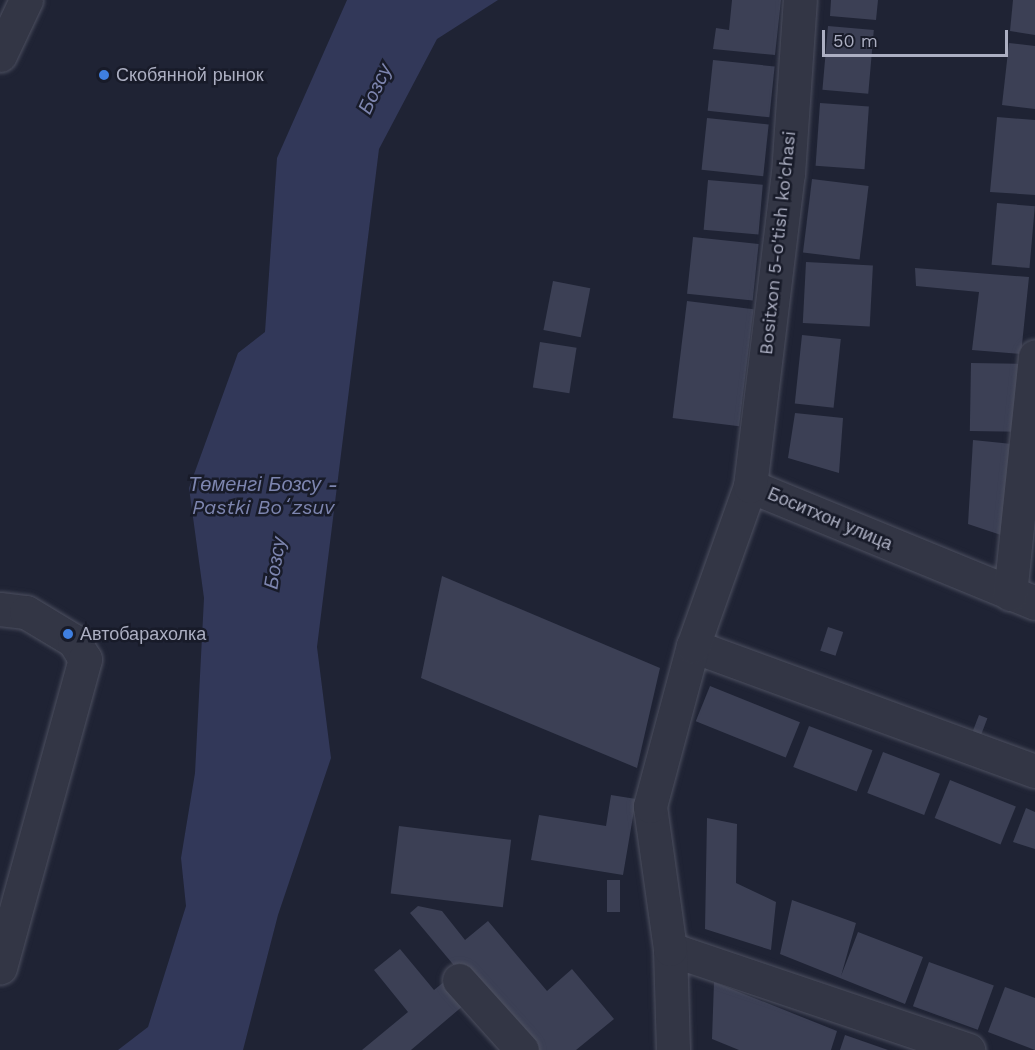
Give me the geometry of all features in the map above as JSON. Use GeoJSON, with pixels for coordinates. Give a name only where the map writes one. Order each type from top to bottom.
{"type":"FeatureCollection","features":[{"type":"Feature","properties":{"kind":"street"},"geometry":{"type":"LineString","coordinates":[[0,55],[26,0]]}},
{"type":"Feature","properties":{"kind":"street","name":"Bositxon 5-o'tish ko'chasi"},"geometry":{"type":"LineString","coordinates":[[750,486],[788,174],[800,0]]}},
{"type":"Feature","properties":{"kind":"street"},"geometry":{"type":"LineString","coordinates":[[1023,598],[1035,356]]}},
{"type":"Feature","properties":{"kind":"street","name":"Боситхон улица"},"geometry":{"type":"LineString","coordinates":[[673,1050],[670,949],[650,806],[693,646],[750,486],[1023,598]]}},
{"type":"Feature","properties":{"kind":"street"},"geometry":{"type":"LineString","coordinates":[[0,609],[26,612],[74,641],[85,659],[0,968]]}},
{"type":"Feature","properties":{"kind":"street"},"geometry":{"type":"LineString","coordinates":[[693,646],[1035,771]]}},
{"type":"Feature","properties":{"kind":"street"},"geometry":{"type":"LineString","coordinates":[[670,949],[968,1050]]}},
{"type":"Feature","properties":{"kind":"street"},"geometry":{"type":"LineString","coordinates":[[459,980],[522,1050]]}},
{"type":"Feature","properties":{"kind":"water","name":"Төменгі Бозсу - Pastki Boʻzsuv"},"geometry":{"type":"Polygon","coordinates":[[[347,0],[498,0],[437,39],[379,149],[317,647],[331,758],[278,915],[243,1050],[118,1050],[148,1027],[186,906],[181,858],[195,773],[204,598],[189,488],[238,353],[265,332],[277,158],[347,0]]]}},
{"type":"Feature","properties":{"kind":"building"},"geometry":{"type":"Polygon","coordinates":[[[732,0],[781,0],[775,55],[713,49],[716,28],[729,30],[732,0]]]}},
{"type":"Feature","properties":{"kind":"building"},"geometry":{"type":"Polygon","coordinates":[[[831,0],[878,0],[876,20],[830,16],[831,0]]]}},
{"type":"Feature","properties":{"kind":"building"},"geometry":{"type":"Polygon","coordinates":[[[1013,0],[1035,0],[1035,35],[1010,31],[1013,0]]]}},
{"type":"Feature","properties":{"kind":"building"},"geometry":{"type":"Polygon","coordinates":[[[828,26],[874,30],[868,94],[822,90],[828,26]]]}},
{"type":"Feature","properties":{"kind":"building"},"geometry":{"type":"Polygon","coordinates":[[[1009,43],[1035,46],[1035,109],[1002,105],[1009,43]]]}},
{"type":"Feature","properties":{"kind":"building"},"geometry":{"type":"Polygon","coordinates":[[[713,60],[775,66],[769,117],[708,111],[713,60]]]}},
{"type":"Feature","properties":{"kind":"building"},"geometry":{"type":"Polygon","coordinates":[[[820,103],[869,106],[864,169],[816,166],[820,103]]]}},
{"type":"Feature","properties":{"kind":"building"},"geometry":{"type":"Polygon","coordinates":[[[997,117],[1035,120],[1035,195],[990,192],[997,117]]]}},
{"type":"Feature","properties":{"kind":"building"},"geometry":{"type":"Polygon","coordinates":[[[707,118],[769,124],[763,176],[702,170],[707,118]]]}},
{"type":"Feature","properties":{"kind":"building"},"geometry":{"type":"Polygon","coordinates":[[[812,179],[869,186],[860,259],[803,252],[812,179]]]}},
{"type":"Feature","properties":{"kind":"building"},"geometry":{"type":"Polygon","coordinates":[[[708,180],[763,185],[758,235],[704,230],[708,180]]]}},
{"type":"Feature","properties":{"kind":"building"},"geometry":{"type":"Polygon","coordinates":[[[997,203],[1035,206],[1029,268],[992,265],[997,203]]]}},
{"type":"Feature","properties":{"kind":"building"},"geometry":{"type":"Polygon","coordinates":[[[693,237],[759,244],[753,301],[687,294],[693,237]]]}},
{"type":"Feature","properties":{"kind":"building"},"geometry":{"type":"Polygon","coordinates":[[[806,262],[873,266],[870,326],[803,323],[806,262]]]}},
{"type":"Feature","properties":{"kind":"building"},"geometry":{"type":"Polygon","coordinates":[[[915,268],[1029,277],[1021,354],[972,350],[979,292],[916,286],[915,268]]]}},
{"type":"Feature","properties":{"kind":"building"},"geometry":{"type":"Polygon","coordinates":[[[553,281],[590,288],[581,337],[543,330],[553,281]]]}},
{"type":"Feature","properties":{"kind":"building"},"geometry":{"type":"Polygon","coordinates":[[[687,301],[754,309],[739,426],[673,418],[687,301]]]}},
{"type":"Feature","properties":{"kind":"building"},"geometry":{"type":"Polygon","coordinates":[[[802,335],[841,339],[834,408],[795,404],[802,335]]]}},
{"type":"Feature","properties":{"kind":"building"},"geometry":{"type":"Polygon","coordinates":[[[540,342],[577,348],[569,393],[533,387],[540,342]]]}},
{"type":"Feature","properties":{"kind":"building"},"geometry":{"type":"Polygon","coordinates":[[[971,363],[1020,364],[1019,432],[970,431],[971,363]]]}},
{"type":"Feature","properties":{"kind":"building"},"geometry":{"type":"Polygon","coordinates":[[[795,413],[843,418],[839,473],[788,458],[795,413]]]}},
{"type":"Feature","properties":{"kind":"building"},"geometry":{"type":"Polygon","coordinates":[[[973,440],[1012,444],[1007,537],[968,524],[973,440]]]}},
{"type":"Feature","properties":{"kind":"building"},"geometry":{"type":"Polygon","coordinates":[[[442,576],[660,668],[637,768],[421,678],[442,576]]]}},
{"type":"Feature","properties":{"kind":"building"},"geometry":{"type":"Polygon","coordinates":[[[828,627],[843,632],[835,656],[820,651],[828,627]]]}},
{"type":"Feature","properties":{"kind":"building"},"geometry":{"type":"Polygon","coordinates":[[[710,686],[800,722],[786,758],[696,721],[710,686]]]}},
{"type":"Feature","properties":{"kind":"building"},"geometry":{"type":"Polygon","coordinates":[[[979,715],[987,718],[979,740],[971,736],[979,715]]]}},
{"type":"Feature","properties":{"kind":"building"},"geometry":{"type":"Polygon","coordinates":[[[809,726],[872,750],[857,791],[793,767],[809,726]]]}},
{"type":"Feature","properties":{"kind":"building"},"geometry":{"type":"Polygon","coordinates":[[[883,752],[940,774],[924,815],[867,793],[883,752]]]}},
{"type":"Feature","properties":{"kind":"building"},"geometry":{"type":"Polygon","coordinates":[[[950,780],[1016,807],[1000,845],[935,818],[950,780]]]}},
{"type":"Feature","properties":{"kind":"building"},"geometry":{"type":"Polygon","coordinates":[[[611,795],[636,799],[623,875],[531,860],[539,815],[606,826],[611,795]]]}},
{"type":"Feature","properties":{"kind":"building"},"geometry":{"type":"Polygon","coordinates":[[[1026,808],[1035,812],[1035,849],[1013,842],[1026,808]]]}},
{"type":"Feature","properties":{"kind":"building"},"geometry":{"type":"Polygon","coordinates":[[[707,818],[737,824],[736,883],[776,902],[771,950],[705,929],[707,818]]]}},
{"type":"Feature","properties":{"kind":"building"},"geometry":{"type":"Polygon","coordinates":[[[399,826],[511,840],[503,907],[391,893],[399,826]]]}},
{"type":"Feature","properties":{"kind":"building"},"geometry":{"type":"Polygon","coordinates":[[[607,880],[620,880],[620,912],[607,912],[607,880]]]}},
{"type":"Feature","properties":{"kind":"building"},"geometry":{"type":"Polygon","coordinates":[[[792,900],[856,923],[841,976],[858,932],[923,957],[905,1004],[780,954],[792,900]]]}},
{"type":"Feature","properties":{"kind":"building"},"geometry":{"type":"Polygon","coordinates":[[[418,906],[442,911],[465,940],[488,921],[547,991],[572,969],[614,1019],[576,1050],[525,1050],[410,913],[418,906]]]}},
{"type":"Feature","properties":{"kind":"building"},"geometry":{"type":"Polygon","coordinates":[[[400,949],[434,990],[445,981],[464,1005],[411,1050],[362,1050],[408,1012],[374,970],[400,949]]]}},
{"type":"Feature","properties":{"kind":"building"},"geometry":{"type":"Polygon","coordinates":[[[929,962],[994,986],[978,1030],[913,1006],[929,962]]]}},
{"type":"Feature","properties":{"kind":"building"},"geometry":{"type":"Polygon","coordinates":[[[714,982],[837,1031],[831,1050],[739,1050],[712,1039],[714,982]]]}},
{"type":"Feature","properties":{"kind":"building"},"geometry":{"type":"Polygon","coordinates":[[[1005,987],[1035,998],[1035,1050],[988,1032],[1005,987]]]}},
{"type":"Feature","properties":{"kind":"building"},"geometry":{"type":"Polygon","coordinates":[[[845,1035],[888,1050],[840,1050],[845,1035]]]}},
{"type":"Feature","properties":{"kind":"place","name":"Скобянной рынок"},"geometry":{"type":"Point","coordinates":[104,75]}},
{"type":"Feature","properties":{"kind":"place","name":"Автобарахолка"},"geometry":{"type":"Point","coordinates":[68,634]}},
{"type":"Feature","properties":{"kind":"water label","name":"Бозсу"},"geometry":{"type":"Point","coordinates":[375,89]}},
{"type":"Feature","properties":{"kind":"water label","name":"Бозсу"},"geometry":{"type":"Point","coordinates":[275,563]}}]}
